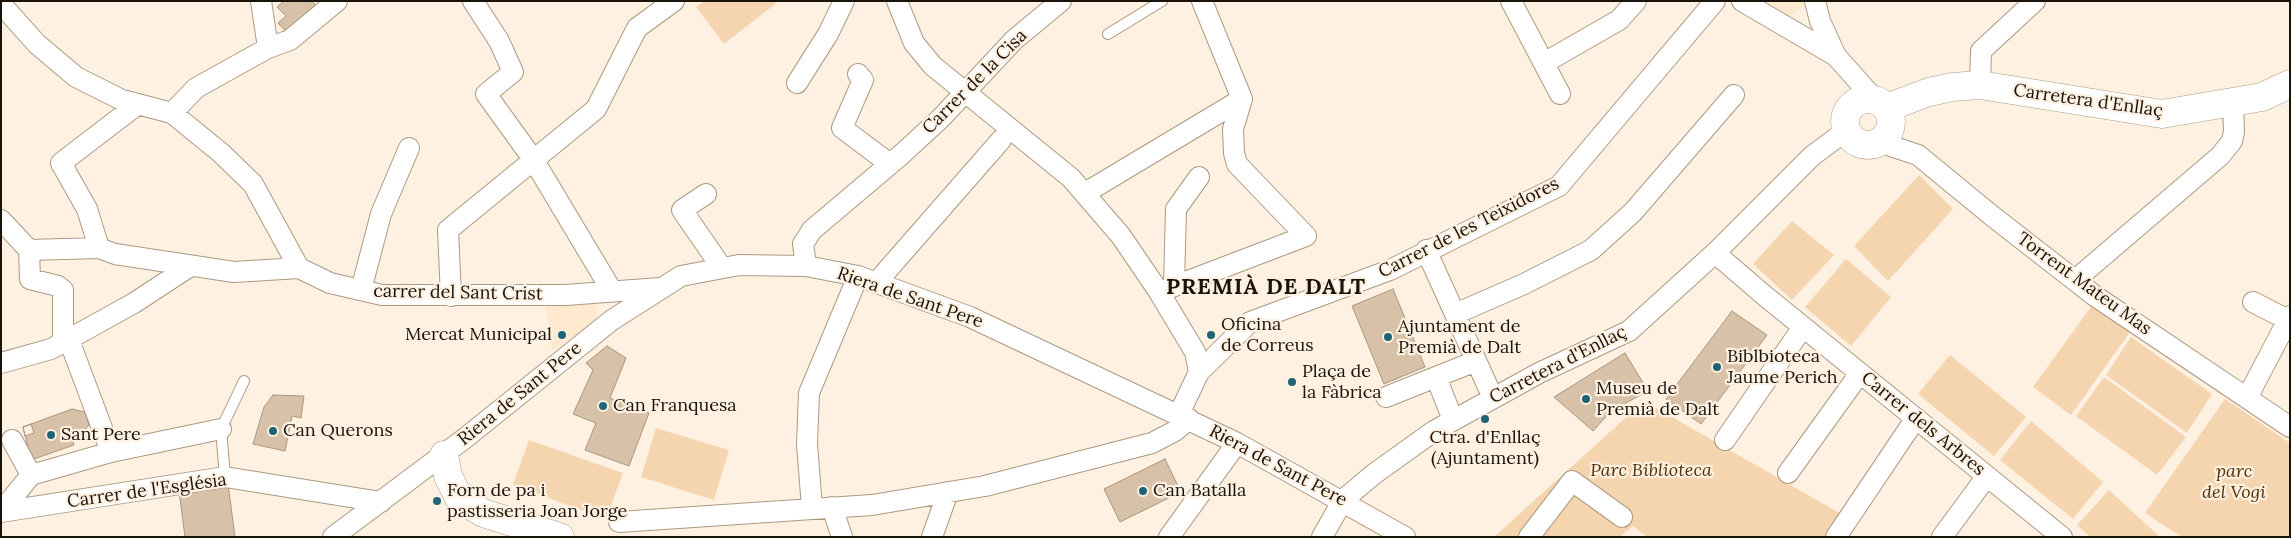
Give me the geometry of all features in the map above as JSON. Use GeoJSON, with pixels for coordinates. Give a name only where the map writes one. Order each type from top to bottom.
{"type":"FeatureCollection","features":[{"type":"Feature","properties":{"kind":"street"},"geometry":{"type":"LineString","coordinates":[[261,1],[268,48]]}},
{"type":"Feature","properties":{"kind":"street"},"geometry":{"type":"LineString","coordinates":[[172,113],[196,88],[268,48],[290,40],[337,1]]}},
{"type":"Feature","properties":{"kind":"street"},"geometry":{"type":"LineString","coordinates":[[473,1],[499,41],[513,72],[486,94],[533,159],[612,291]]}},
{"type":"Feature","properties":{"kind":"street"},"geometry":{"type":"LineString","coordinates":[[451,296],[448,230],[596,109],[637,28],[674,1]]}},
{"type":"Feature","properties":{"kind":"street"},"geometry":{"type":"LineString","coordinates":[[797,82],[828,34],[844,1]]}},
{"type":"Feature","properties":{"kind":"street"},"geometry":{"type":"LineString","coordinates":[[619,522],[872,505],[994,484],[1152,443],[1175,431],[1184,416],[1199,372],[1195,352],[1166,288],[1071,178],[933,66],[914,43],[897,1]]}},
{"type":"Feature","properties":{"kind":"street","name":"Carrer de la Cisa"},"geometry":{"type":"LineString","coordinates":[[806,266],[803,244],[812,230],[941,118],[1014,40],[1061,1]]}},
{"type":"Feature","properties":{"kind":"street"},"geometry":{"type":"LineString","coordinates":[[1166,288],[1306,236],[1237,164],[1232,129],[1242,99],[1202,1]]}},
{"type":"Feature","properties":{"kind":"street"},"geometry":{"type":"LineString","coordinates":[[1512,1],[1560,94]]}},
{"type":"Feature","properties":{"kind":"street"},"geometry":{"type":"LineString","coordinates":[[1544,63],[1619,20],[1636,1]]}},
{"type":"Feature","properties":{"kind":"street","name":"Carrer de les Teixidores"},"geometry":{"type":"LineString","coordinates":[[1199,372],[1250,322],[1390,270],[1426,250],[1559,186],[1715,1]]}},
{"type":"Feature","properties":{"kind":"street"},"geometry":{"type":"LineString","coordinates":[[1742,1],[1836,56],[1880,104],[1891,124],[1885,137],[1879,142],[1864,144],[1855,140],[1847,130],[1846,117],[1851,107],[1863,100],[1880,104]]}},
{"type":"Feature","properties":{"kind":"street"},"geometry":{"type":"LineString","coordinates":[[1815,1],[1820,21],[1836,56]]}},
{"type":"Feature","properties":{"kind":"street"},"geometry":{"type":"LineString","coordinates":[[1980,85],[1981,51],[2035,1]]}},
{"type":"Feature","properties":{"kind":"street"},"geometry":{"type":"LineString","coordinates":[[1,4],[37,44],[76,77],[122,100],[172,113],[221,153],[253,184],[299,268]]}},
{"type":"Feature","properties":{"kind":"street"},"geometry":{"type":"LineString","coordinates":[[858,74],[863,80],[842,128],[890,164]]}},
{"type":"Feature","properties":{"kind":"street","name":"Carretera d'Enllaç"},"geometry":{"type":"LineString","coordinates":[[1880,104],[1952,87],[1980,85],[2162,114],[2262,97],[2290,84]]}},
{"type":"Feature","properties":{"kind":"street"},"geometry":{"type":"LineString","coordinates":[[1455,314],[1524,284],[1591,250],[1633,212],[1734,95]]}},
{"type":"Feature","properties":{"kind":"street"},"geometry":{"type":"LineString","coordinates":[[1085,193],[1242,99]]}},
{"type":"Feature","properties":{"kind":"street"},"geometry":{"type":"LineString","coordinates":[[2075,280],[2220,156],[2232,142],[2234,132],[2233,102]]}},
{"type":"Feature","properties":{"kind":"street"},"geometry":{"type":"LineString","coordinates":[[99,248],[87,209],[61,163],[138,104]]}},
{"type":"Feature","properties":{"kind":"street","name":"Carretera d'Enllaç"},"geometry":{"type":"LineString","coordinates":[[1343,500],[1374,474],[1434,430],[1539,373],[1629,330],[1715,252],[1812,156],[1847,130]]}},
{"type":"Feature","properties":{"kind":"street"},"geometry":{"type":"LineString","coordinates":[[842,537],[822,507],[807,444],[809,393],[867,280],[1001,140]]}},
{"type":"Feature","properties":{"kind":"street","name":"Torrent Mateu Mas"},"geometry":{"type":"LineString","coordinates":[[1879,142],[1918,155],[2075,280],[2290,427]]}},
{"type":"Feature","properties":{"kind":"street"},"geometry":{"type":"LineString","coordinates":[[362,290],[381,214],[409,148]]}},
{"type":"Feature","properties":{"kind":"street"},"geometry":{"type":"LineString","coordinates":[[1166,288],[1176,209],[1199,177]]}},
{"type":"Feature","properties":{"kind":"street"},"geometry":{"type":"LineString","coordinates":[[706,194],[682,210],[722,268]]}},
{"type":"Feature","properties":{"kind":"street"},"geometry":{"type":"LineString","coordinates":[[1,220],[29,250],[30,279],[58,286],[63,290],[66,341],[111,452]]}},
{"type":"Feature","properties":{"kind":"street","name":"carrer del Sant Crist"},"geometry":{"type":"LineString","coordinates":[[29,250],[99,248],[115,254],[189,267],[234,272],[299,268],[330,283],[382,295],[566,295],[664,287]]}},
{"type":"Feature","properties":{"kind":"street"},"geometry":{"type":"LineString","coordinates":[[1426,250],[1493,398]]}},
{"type":"Feature","properties":{"kind":"street","name":"Carrer dels Arbres"},"geometry":{"type":"LineString","coordinates":[[1715,252],[1803,327],[2057,535]]}},
{"type":"Feature","properties":{"kind":"street","name":"Riera de Sant Pere"},"geometry":{"type":"LineString","coordinates":[[338,535],[444,455],[612,320],[682,276],[739,264],[806,266],[867,280],[970,317],[1184,416],[1343,500],[1405,537]]}},
{"type":"Feature","properties":{"kind":"street"},"geometry":{"type":"LineString","coordinates":[[1,362],[51,349],[134,303],[189,267]]}},
{"type":"Feature","properties":{"kind":"street"},"geometry":{"type":"LineString","coordinates":[[2247,398],[2289,319],[2253,302]]}},
{"type":"Feature","properties":{"kind":"street"},"geometry":{"type":"LineString","coordinates":[[1725,440],[1803,327]]}},
{"type":"Feature","properties":{"kind":"street"},"geometry":{"type":"LineString","coordinates":[[1386,397],[1476,361]]}},
{"type":"Feature","properties":{"kind":"street"},"geometry":{"type":"LineString","coordinates":[[1788,473],[1860,373]]}},
{"type":"Feature","properties":{"kind":"street"},"geometry":{"type":"LineString","coordinates":[[1436,377],[1453,420]]}},
{"type":"Feature","properties":{"kind":"street"},"geometry":{"type":"LineString","coordinates":[[1836,537],[1916,418]]}},
{"type":"Feature","properties":{"kind":"street"},"geometry":{"type":"LineString","coordinates":[[1,512],[31,475],[111,452],[221,429]]}},
{"type":"Feature","properties":{"kind":"street"},"geometry":{"type":"LineString","coordinates":[[12,440],[31,475]]}},
{"type":"Feature","properties":{"kind":"street"},"geometry":{"type":"LineString","coordinates":[[1168,537],[1237,443]]}},
{"type":"Feature","properties":{"kind":"street"},"geometry":{"type":"LineString","coordinates":[[444,455],[448,476],[459,498],[484,513],[560,537]]}},
{"type":"Feature","properties":{"kind":"street"},"geometry":{"type":"LineString","coordinates":[[1942,537],[1987,476]]}},
{"type":"Feature","properties":{"kind":"street","name":"Carrer de l'Església"},"geometry":{"type":"LineString","coordinates":[[1,512],[225,477],[381,502]]}},
{"type":"Feature","properties":{"kind":"street"},"geometry":{"type":"LineString","coordinates":[[1529,537],[1572,481],[1622,518]]}},
{"type":"Feature","properties":{"kind":"street"},"geometry":{"type":"LineString","coordinates":[[932,537],[948,492]]}},
{"type":"Feature","properties":{"kind":"street"},"geometry":{"type":"LineString","coordinates":[[1322,537],[1343,500]]}},
{"type":"Feature","properties":{"kind":"lane"},"geometry":{"type":"LineString","coordinates":[[1108,34],[1162,1]]}},
{"type":"Feature","properties":{"kind":"lane"},"geometry":{"type":"LineString","coordinates":[[225,477],[221,429],[244,381]]}},
{"type":"Feature","properties":{"kind":"shaded area"},"geometry":{"type":"Polygon","coordinates":[[[1766,1],[1801,1],[1804,6],[1789,16],[1766,1]]]}},
{"type":"Feature","properties":{"kind":"shaded area","name":"Mercat Municipal"},"geometry":{"type":"Polygon","coordinates":[[[595,301],[598,319],[552,351],[545,303],[595,301]]]}},
{"type":"Feature","properties":{"kind":"green space"},"geometry":{"type":"Polygon","coordinates":[[[704,1],[779,1],[724,44],[696,7],[704,1]]]}},
{"type":"Feature","properties":{"kind":"green space"},"geometry":{"type":"Polygon","coordinates":[[[1919,175],[1953,209],[1888,281],[1854,246],[1919,175]]]}},
{"type":"Feature","properties":{"kind":"green space"},"geometry":{"type":"Polygon","coordinates":[[[1792,221],[1834,255],[1792,300],[1753,264],[1792,221]]]}},
{"type":"Feature","properties":{"kind":"green space"},"geometry":{"type":"Polygon","coordinates":[[[1846,259],[1891,297],[1851,346],[1805,307],[1846,259]]]}},
{"type":"Feature","properties":{"kind":"green space"},"geometry":{"type":"Polygon","coordinates":[[[2093,304],[2130,332],[2071,415],[2033,387],[2093,304]]]}},
{"type":"Feature","properties":{"kind":"green space"},"geometry":{"type":"Polygon","coordinates":[[[2131,337],[2212,394],[2187,433],[2106,375],[2131,337]]]}},
{"type":"Feature","properties":{"kind":"green space"},"geometry":{"type":"Polygon","coordinates":[[[1950,355],[2026,417],[1994,456],[1918,394],[1950,355]]]}},
{"type":"Feature","properties":{"kind":"green space"},"geometry":{"type":"Polygon","coordinates":[[[2104,377],[2186,437],[2157,475],[2076,416],[2104,377]]]}},
{"type":"Feature","properties":{"kind":"green space","name":"parc del Vogi"},"geometry":{"type":"Polygon","coordinates":[[[2225,399],[2290,443],[2290,537],[2182,537],[2145,513],[2225,399]]]}},
{"type":"Feature","properties":{"kind":"green space","name":"Parc Biblioteca"},"geometry":{"type":"Polygon","coordinates":[[[1644,401],[1843,515],[1827,537],[1647,537],[1633,526],[1620,537],[1494,537],[1644,401]]]}},
{"type":"Feature","properties":{"kind":"green space"},"geometry":{"type":"Polygon","coordinates":[[[2031,421],[2103,482],[2073,519],[2000,460],[2031,421]]]}},
{"type":"Feature","properties":{"kind":"green space"},"geometry":{"type":"Polygon","coordinates":[[[656,428],[729,450],[714,500],[641,477],[656,428]]]}},
{"type":"Feature","properties":{"kind":"green space"},"geometry":{"type":"Polygon","coordinates":[[[529,440],[623,473],[606,519],[513,485],[529,440]]]}},
{"type":"Feature","properties":{"kind":"green space"},"geometry":{"type":"Polygon","coordinates":[[[2109,490],[2160,537],[2090,537],[2077,525],[2109,490]]]}},
{"type":"Feature","properties":{"kind":"building"},"geometry":{"type":"Polygon","coordinates":[[[284,1],[312,1],[318,8],[288,34],[278,23],[286,16],[277,7],[284,1]]]}},
{"type":"Feature","properties":{"kind":"building","name":"Ajuntament de Premià de Dalt"},"geometry":{"type":"Polygon","coordinates":[[[1393,289],[1425,367],[1384,384],[1352,306],[1393,289]]]}},
{"type":"Feature","properties":{"kind":"building","name":"Biblbioteca Jaume Perich"},"geometry":{"type":"Polygon","coordinates":[[[1732,311],[1767,335],[1701,424],[1666,399],[1732,311]]]}},
{"type":"Feature","properties":{"kind":"building","name":"Can Franquesa"},"geometry":{"type":"Polygon","coordinates":[[[607,346],[626,358],[610,398],[649,413],[629,466],[585,450],[596,423],[573,414],[593,370],[586,363],[607,346]]]}},
{"type":"Feature","properties":{"kind":"building"},"geometry":{"type":"Polygon","coordinates":[[[1625,353],[1648,391],[1611,411],[1593,431],[1554,397],[1625,353]]]}},
{"type":"Feature","properties":{"kind":"building","name":"Can Querons"},"geometry":{"type":"Polygon","coordinates":[[[273,395],[304,396],[301,418],[292,416],[285,451],[253,444],[264,407],[273,395]]]}},
{"type":"Feature","properties":{"kind":"building","name":"Sant Pere"},"geometry":{"type":"Polygon","coordinates":[[[72,409],[85,412],[89,425],[81,434],[72,436],[74,445],[31,460],[23,427],[72,409]]]}},
{"type":"Feature","properties":{"kind":"building"},"geometry":{"type":"Polygon","coordinates":[[[31,424],[34,433],[25,436],[23,427],[31,424]]]}},
{"type":"Feature","properties":{"kind":"building","name":"Can Batalla"},"geometry":{"type":"Polygon","coordinates":[[[1165,459],[1181,492],[1120,522],[1104,489],[1165,459]]]}},
{"type":"Feature","properties":{"kind":"building"},"geometry":{"type":"Polygon","coordinates":[[[228,484],[235,537],[185,537],[179,491],[228,484]]]}},
{"type":"Feature","properties":{"kind":"place","name":"Mercat Municipal"},"geometry":{"type":"Point","coordinates":[562,335]}},
{"type":"Feature","properties":{"kind":"place","name":"Oficina de Correus"},"geometry":{"type":"Point","coordinates":[1211,335]}},
{"type":"Feature","properties":{"kind":"place","name":"Ajuntament de Premià de Dalt"},"geometry":{"type":"Point","coordinates":[1388,337]}},
{"type":"Feature","properties":{"kind":"place","name":"Biblbioteca Jaume Perich"},"geometry":{"type":"Point","coordinates":[1717,367]}},
{"type":"Feature","properties":{"kind":"place","name":"Plaça de la Fàbrica"},"geometry":{"type":"Point","coordinates":[1292,382]}},
{"type":"Feature","properties":{"kind":"place","name":"Museu de Premià de Dalt"},"geometry":{"type":"Point","coordinates":[1586,399]}},
{"type":"Feature","properties":{"kind":"place","name":"Can Franquesa"},"geometry":{"type":"Point","coordinates":[603,406]}},
{"type":"Feature","properties":{"kind":"place","name":"Ctra. d'Enllaç (Ajuntament)"},"geometry":{"type":"Point","coordinates":[1485,419]}},
{"type":"Feature","properties":{"kind":"place","name":"Can Querons"},"geometry":{"type":"Point","coordinates":[273,431]}},
{"type":"Feature","properties":{"kind":"place","name":"Sant Pere"},"geometry":{"type":"Point","coordinates":[51,435]}},
{"type":"Feature","properties":{"kind":"place","name":"Can Batalla"},"geometry":{"type":"Point","coordinates":[1143,491]}},
{"type":"Feature","properties":{"kind":"place","name":"Forn de pa i pastisseria Joan Jorge"},"geometry":{"type":"Point","coordinates":[437,501]}},
{"type":"Feature","properties":{"kind":"district","name":"PREMIÀ DE DALT"},"geometry":{"type":"Point","coordinates":[1266,288]}}]}
